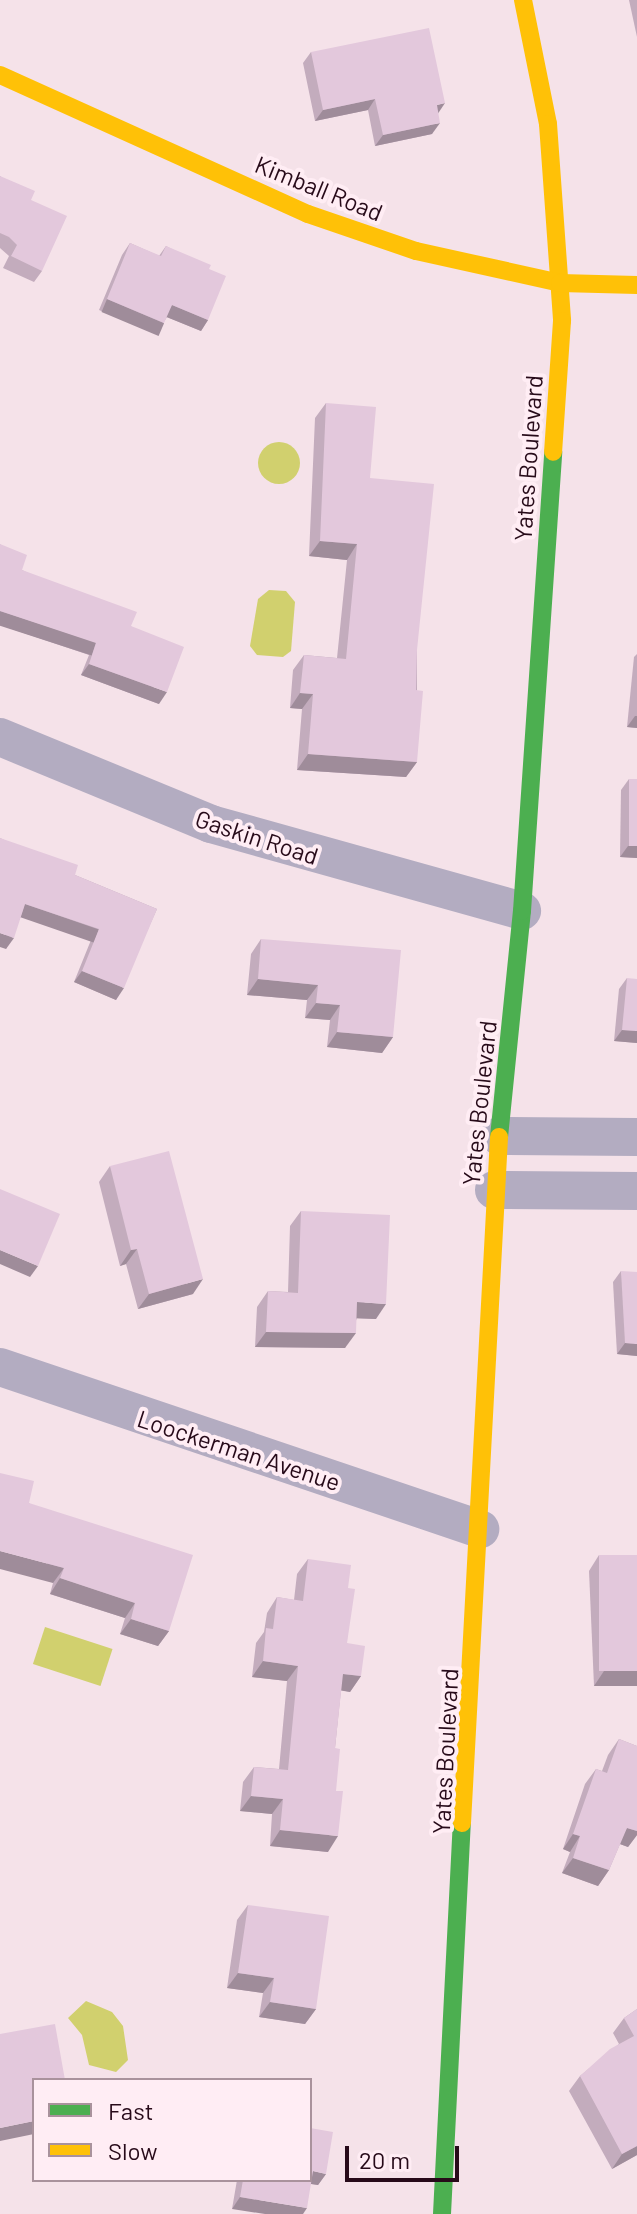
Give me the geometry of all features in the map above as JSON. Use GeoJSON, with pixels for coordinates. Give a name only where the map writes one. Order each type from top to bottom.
{"type":"FeatureCollection","features":[{"type":"Feature","properties":{"kind":"street","name":"Yates Boulevard"},"geometry":{"type":"LineString","coordinates":[[442,2214],[480,1529],[494,1190],[522,911],[560,283],[548,124],[523,0]]}},
{"type":"Feature","properties":{"kind":"street","name":"Kimball Road"},"geometry":{"type":"LineString","coordinates":[[0,75],[308,214],[416,251],[560,283],[637,285]]}},
{"type":"Feature","properties":{"kind":"street","name":"Gaskin Road"},"geometry":{"type":"LineString","coordinates":[[0,737],[211,824],[522,911]]}},
{"type":"Feature","properties":{"kind":"street"},"geometry":{"type":"LineString","coordinates":[[499,1136],[637,1137]]}},
{"type":"Feature","properties":{"kind":"street"},"geometry":{"type":"LineString","coordinates":[[494,1190],[637,1191]]}},
{"type":"Feature","properties":{"kind":"street","name":"Loockerman Avenue"},"geometry":{"type":"LineString","coordinates":[[0,1367],[480,1529]]}},
{"type":"Feature","properties":{"kind":"shaded area"},"geometry":{"type":"Polygon","coordinates":[[[279,442],[294,448],[300,463],[294,478],[279,484],[264,478],[258,463],[264,448],[279,442]]]}},
{"type":"Feature","properties":{"kind":"shaded area"},"geometry":{"type":"Polygon","coordinates":[[[269,590],[286,591],[295,602],[291,651],[283,657],[257,655],[250,646],[258,599],[269,590]]]}},
{"type":"Feature","properties":{"kind":"shaded area"},"geometry":{"type":"Polygon","coordinates":[[[45,1627],[113,1649],[100,1686],[33,1664],[45,1627]]]}},
{"type":"Feature","properties":{"kind":"shaded area"},"geometry":{"type":"Polygon","coordinates":[[[86,2001],[112,2012],[123,2026],[128,2060],[116,2072],[89,2065],[82,2035],[68,2018],[86,2001]]]}},
{"type":"Feature","properties":{"kind":"building"},"geometry":{"type":"Polygon","coordinates":[[[429,28],[445,103],[437,105],[440,123],[383,135],[375,99],[323,110],[311,52],[429,28]]]}},
{"type":"Feature","properties":{"kind":"building"},"geometry":{"type":"Polygon","coordinates":[[[0,176],[35,191],[31,200],[67,216],[42,271],[11,256],[17,245],[0,233],[0,176]]]}},
{"type":"Feature","properties":{"kind":"building"},"geometry":{"type":"Polygon","coordinates":[[[130,243],[161,256],[166,246],[211,265],[209,269],[226,276],[208,320],[172,305],[164,323],[107,299],[130,243]]]}},
{"type":"Feature","properties":{"kind":"building"},"geometry":{"type":"Polygon","coordinates":[[[326,403],[376,407],[370,478],[434,484],[417,650],[416,690],[423,691],[417,762],[308,754],[313,694],[300,693],[304,655],[346,659],[357,544],[320,541],[326,403]]]}},
{"type":"Feature","properties":{"kind":"building"},"geometry":{"type":"Polygon","coordinates":[[[0,544],[27,555],[22,570],[137,612],[131,626],[184,647],[167,692],[89,664],[96,643],[0,611],[0,544]]]}},
{"type":"Feature","properties":{"kind":"building"},"geometry":{"type":"Polygon","coordinates":[[[629,779],[637,779],[637,846],[629,846],[629,779]]]}},
{"type":"Feature","properties":{"kind":"building"},"geometry":{"type":"Polygon","coordinates":[[[0,838],[78,865],[75,875],[157,909],[124,988],[82,971],[99,929],[25,904],[14,938],[0,933],[0,838]]]}},
{"type":"Feature","properties":{"kind":"building"},"geometry":{"type":"Polygon","coordinates":[[[261,939],[401,950],[393,1037],[337,1032],[340,1005],[316,1003],[318,985],[258,979],[261,939]]]}},
{"type":"Feature","properties":{"kind":"building"},"geometry":{"type":"Polygon","coordinates":[[[627,978],[637,979],[637,1031],[622,1030],[627,978]]]}},
{"type":"Feature","properties":{"kind":"building"},"geometry":{"type":"Polygon","coordinates":[[[169,1151],[203,1279],[149,1294],[137,1249],[131,1250],[110,1166],[169,1151]]]}},
{"type":"Feature","properties":{"kind":"building"},"geometry":{"type":"Polygon","coordinates":[[[0,1189],[60,1214],[38,1266],[0,1250],[0,1189]]]}},
{"type":"Feature","properties":{"kind":"building"},"geometry":{"type":"Polygon","coordinates":[[[301,1211],[390,1215],[386,1304],[357,1302],[356,1333],[266,1332],[268,1291],[298,1293],[301,1211]]]}},
{"type":"Feature","properties":{"kind":"building"},"geometry":{"type":"Polygon","coordinates":[[[621,1271],[637,1272],[637,1344],[625,1343],[621,1271]]]}},
{"type":"Feature","properties":{"kind":"building"},"geometry":{"type":"Polygon","coordinates":[[[0,1473],[34,1481],[29,1503],[193,1555],[169,1631],[131,1619],[135,1603],[60,1578],[64,1568],[0,1551],[0,1473]]]}},
{"type":"Feature","properties":{"kind":"building"},"geometry":{"type":"Polygon","coordinates":[[[599,1555],[637,1555],[637,1671],[599,1671],[599,1555]]]}},
{"type":"Feature","properties":{"kind":"building"},"geometry":{"type":"Polygon","coordinates":[[[308,1559],[351,1565],[348,1588],[355,1589],[347,1643],[365,1646],[361,1676],[343,1674],[335,1748],[340,1749],[336,1791],[343,1791],[338,1836],[280,1830],[283,1799],[251,1796],[254,1767],[288,1770],[298,1666],[263,1661],[266,1628],[273,1629],[277,1597],[303,1601],[308,1559]]]}},
{"type":"Feature","properties":{"kind":"building"},"geometry":{"type":"Polygon","coordinates":[[[619,1739],[637,1746],[637,1831],[627,1828],[609,1870],[573,1858],[580,1836],[573,1834],[596,1769],[607,1773],[619,1739]]]}},
{"type":"Feature","properties":{"kind":"building"},"geometry":{"type":"Polygon","coordinates":[[[248,1905],[329,1916],[316,2009],[270,2002],[274,1978],[238,1973],[248,1905]]]}},
{"type":"Feature","properties":{"kind":"building"},"geometry":{"type":"Polygon","coordinates":[[[637,2009],[637,2146],[622,2154],[580,2076],[610,2049],[634,2036],[624,2018],[637,2009]]]}},
{"type":"Feature","properties":{"kind":"building"},"geometry":{"type":"Polygon","coordinates":[[[55,2024],[65,2078],[32,2078],[32,2121],[0,2128],[0,2034],[55,2024]]]}},
{"type":"Feature","properties":{"kind":"building"},"geometry":{"type":"Polygon","coordinates":[[[312,2128],[333,2132],[326,2174],[313,2171],[312,2177],[312,2128]]]}},
{"type":"Feature","properties":{"kind":"building"},"geometry":{"type":"Polygon","coordinates":[[[243,2182],[311,2182],[307,2208],[240,2197],[243,2182]]]}},
{"type":"Feature","properties":{"kind":"traffic: fast"},"geometry":{"type":"LineString","coordinates":[[499,1137],[522,911],[553,452]]}},
{"type":"Feature","properties":{"kind":"traffic: fast"},"geometry":{"type":"LineString","coordinates":[[442,2214],[462,1823]]}},
{"type":"Feature","properties":{"kind":"traffic: slow"},"geometry":{"type":"LineString","coordinates":[[523,0],[548,124],[562,321],[553,452]]}},
{"type":"Feature","properties":{"kind":"traffic: slow"},"geometry":{"type":"LineString","coordinates":[[0,75],[308,214],[416,251],[560,283],[637,285]]}},
{"type":"Feature","properties":{"kind":"traffic: slow"},"geometry":{"type":"LineString","coordinates":[[462,1823],[499,1137]]}}]}
